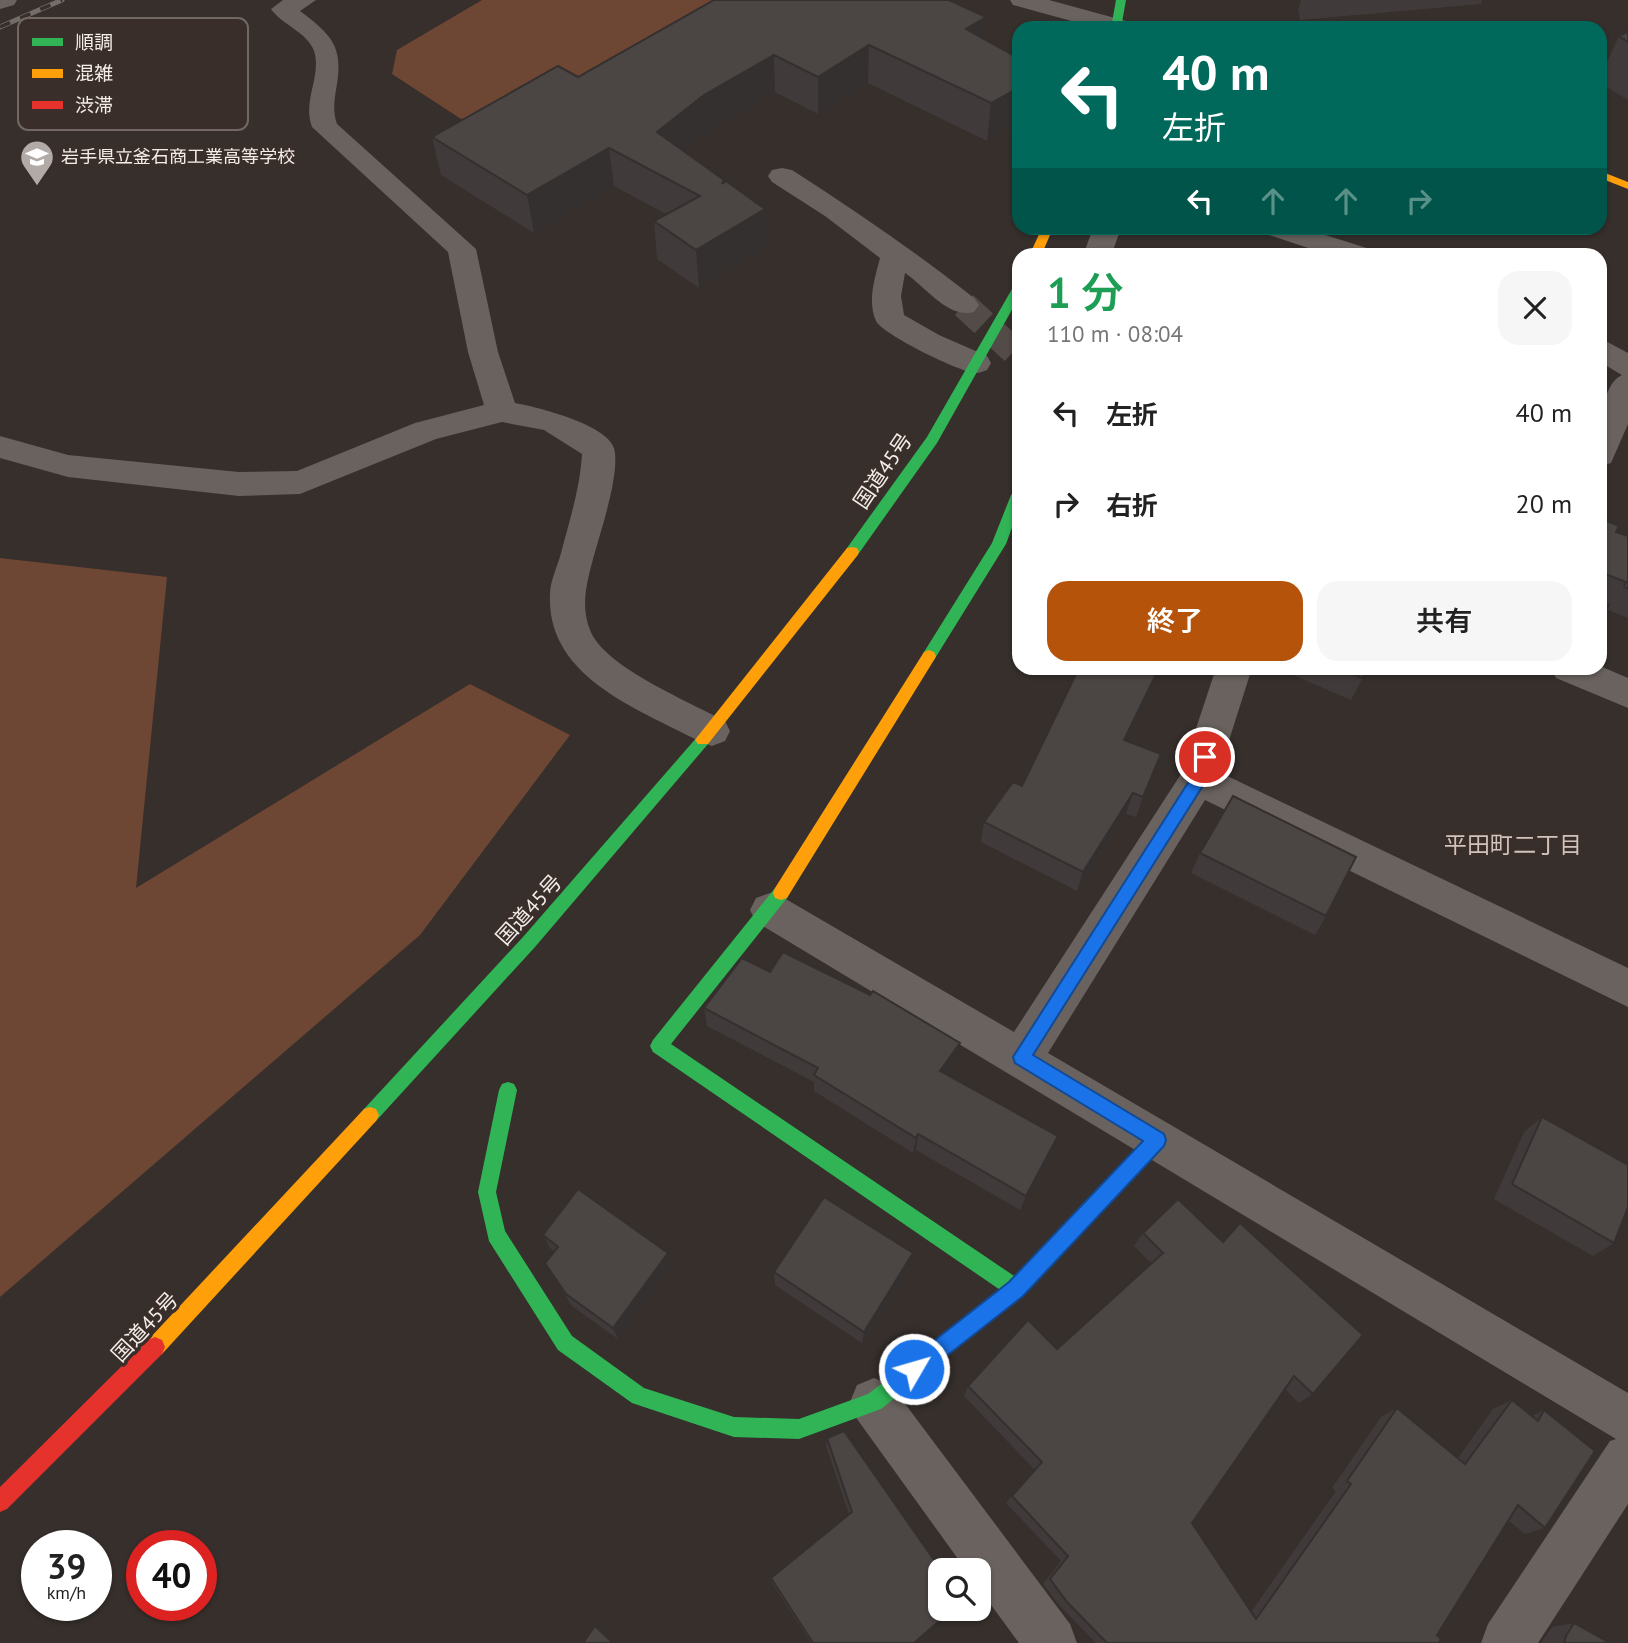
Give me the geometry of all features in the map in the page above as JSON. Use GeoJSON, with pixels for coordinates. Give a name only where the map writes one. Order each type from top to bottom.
{"type":"FeatureCollection","features":[{"type":"Feature","properties":{"kind":"main road"},"geometry":{"type":"LineString","coordinates":[[1119,21],[1121,0]]}},
{"type":"Feature","properties":{"kind":"main road"},"geometry":{"type":"LineString","coordinates":[[1607,177],[1628,186]]}},
{"type":"Feature","properties":{"kind":"main road","name":"国道45号"},"geometry":{"type":"LineString","coordinates":[[0,1502],[104,1402],[352,1135],[546,924],[712,731],[902,485],[1012,300]]}},
{"type":"Feature","properties":{"kind":"main road"},"geometry":{"type":"LineString","coordinates":[[1012,510],[999,544],[770,910],[659,1046],[1016,1289]]}},
{"type":"Feature","properties":{"kind":"main road"},"geometry":{"type":"LineString","coordinates":[[509,1090],[487,1192],[496,1234],[565,1343],[639,1396],[734,1427],[799,1429],[874,1402],[1016,1289],[1157,1140]]}},
{"type":"Feature","properties":{"kind":"street"},"geometry":{"type":"LineString","coordinates":[[304,0],[283,9],[321,42],[328,54],[318,116],[325,127],[465,260],[483,352],[502,411]]}},
{"type":"Feature","properties":{"kind":"street"},"geometry":{"type":"LineString","coordinates":[[1022,0],[1097,21]]}},
{"type":"Feature","properties":{"kind":"street"},"geometry":{"type":"LineString","coordinates":[[782,176],[835,210],[895,255],[918,268],[964,305]]}},
{"type":"Feature","properties":{"kind":"street"},"geometry":{"type":"LineString","coordinates":[[1298,235],[1338,248]]}},
{"type":"Feature","properties":{"kind":"street"},"geometry":{"type":"LineString","coordinates":[[895,255],[886,296],[890,320],[928,342],[976,363]]}},
{"type":"Feature","properties":{"kind":"street"},"geometry":{"type":"LineString","coordinates":[[1607,353],[1628,367]]}},
{"type":"Feature","properties":{"kind":"street"},"geometry":{"type":"LineString","coordinates":[[1607,437],[1628,384]]}},
{"type":"Feature","properties":{"kind":"street"},"geometry":{"type":"LineString","coordinates":[[0,447],[68,466],[239,484],[300,482],[426,431],[502,411],[553,421],[598,449],[596,486],[567,593],[573,636],[607,675],[712,731]]}},
{"type":"Feature","properties":{"kind":"street"},"geometry":{"type":"LineString","coordinates":[[1021,1057],[1198,779],[1232,675]]}},
{"type":"Feature","properties":{"kind":"street"},"geometry":{"type":"LineString","coordinates":[[1585,675],[1628,694]]}},
{"type":"Feature","properties":{"kind":"street"},"geometry":{"type":"LineString","coordinates":[[1198,779],[1628,988]]}},
{"type":"Feature","properties":{"kind":"street"},"geometry":{"type":"LineString","coordinates":[[770,910],[1628,1420]]}},
{"type":"Feature","properties":{"kind":"street"},"geometry":{"type":"LineString","coordinates":[[874,1402],[1032,1635]]}},
{"type":"Feature","properties":{"kind":"street"},"geometry":{"type":"LineString","coordinates":[[1507,1643],[1628,1459]]}},
{"type":"Feature","properties":{"kind":"shaded area"},"geometry":{"type":"Polygon","coordinates":[[[482,0],[746,0],[481,132],[392,74],[397,50],[482,0]]]}},
{"type":"Feature","properties":{"kind":"shaded area"},"geometry":{"type":"Polygon","coordinates":[[[0,558],[167,577],[136,888],[470,684],[570,735],[420,935],[0,1297],[0,558]]]}},
{"type":"Feature","properties":{"kind":"building"},"geometry":{"type":"Polygon","coordinates":[[[714,0],[949,0],[986,17],[966,29],[1012,55],[1012,91],[991,103],[869,45],[818,77],[774,55],[704,95],[657,132],[724,180],[722,184],[726,181],[765,209],[696,250],[654,221],[700,196],[609,148],[527,195],[432,137],[558,66],[578,77],[714,0]]]}},
{"type":"Feature","properties":{"kind":"building"},"geometry":{"type":"Polygon","coordinates":[[[1628,32],[1628,42],[1619,36],[1628,32]]]}},
{"type":"Feature","properties":{"kind":"building"},"geometry":{"type":"Polygon","coordinates":[[[1607,521],[1619,526],[1616,532],[1628,536],[1628,589],[1624,587],[1626,582],[1607,575],[1607,521]]]}},
{"type":"Feature","properties":{"kind":"building"},"geometry":{"type":"Polygon","coordinates":[[[1076,675],[1156,675],[1124,740],[1161,754],[1143,797],[1133,793],[1083,872],[984,822],[1013,782],[1022,786],[1076,675]]]}},
{"type":"Feature","properties":{"kind":"building"},"geometry":{"type":"Polygon","coordinates":[[[1233,796],[1356,857],[1326,916],[1200,853],[1233,796]]]}},
{"type":"Feature","properties":{"kind":"building"},"geometry":{"type":"Polygon","coordinates":[[[783,952],[870,995],[873,991],[960,1043],[940,1071],[1058,1136],[1026,1196],[918,1134],[916,1138],[814,1075],[818,1068],[704,1008],[742,958],[770,972],[783,952]]]}},
{"type":"Feature","properties":{"kind":"building"},"geometry":{"type":"Polygon","coordinates":[[[1542,1117],[1628,1165],[1628,1207],[1614,1243],[1512,1184],[1542,1117]]]}},
{"type":"Feature","properties":{"kind":"building"},"geometry":{"type":"Polygon","coordinates":[[[578,1189],[668,1253],[613,1328],[566,1294],[545,1263],[558,1247],[543,1235],[578,1189]]]}},
{"type":"Feature","properties":{"kind":"building"},"geometry":{"type":"Polygon","coordinates":[[[824,1197],[913,1253],[864,1332],[774,1272],[824,1197]]]}},
{"type":"Feature","properties":{"kind":"building"},"geometry":{"type":"Polygon","coordinates":[[[1178,1199],[1223,1242],[1240,1223],[1363,1335],[1313,1394],[1294,1376],[1192,1523],[1256,1619],[1351,1484],[1347,1481],[1397,1408],[1465,1464],[1512,1400],[1538,1421],[1544,1410],[1595,1451],[1545,1528],[1518,1505],[1437,1635],[1441,1639],[1439,1643],[1107,1643],[1067,1602],[1050,1579],[1068,1556],[1012,1496],[1042,1462],[968,1386],[1028,1320],[1057,1349],[1163,1253],[1143,1233],[1178,1199]]]}},
{"type":"Feature","properties":{"kind":"building"},"geometry":{"type":"Polygon","coordinates":[[[844,1431],[933,1558],[928,1558],[928,1621],[939,1621],[914,1643],[813,1643],[771,1578],[852,1512],[827,1438],[844,1431]]]}},
{"type":"Feature","properties":{"kind":"building"},"geometry":{"type":"Polygon","coordinates":[[[1574,1623],[1610,1643],[1564,1643],[1574,1623]]]}},
{"type":"Feature","properties":{"kind":"building"},"geometry":{"type":"Polygon","coordinates":[[[595,1626],[613,1643],[583,1643],[595,1626]]]}},
{"type":"Feature","properties":{"kind":"tunnel"},"geometry":{"type":"LineString","coordinates":[[964,305],[1012,349]]}},
{"type":"Feature","properties":{"kind":"railway"},"geometry":{"type":"LineString","coordinates":[[21,18],[62,0]]}},
{"type":"Feature","properties":{"kind":"railway"},"geometry":{"type":"LineString","coordinates":[[0,27],[18,19]]}},
{"type":"Feature","properties":{"kind":"traffic: fast"},"geometry":{"type":"LineString","coordinates":[[1117,21],[1121,0]]}},
{"type":"Feature","properties":{"kind":"traffic: fast"},"geometry":{"type":"LineString","coordinates":[[852,552],[932,440],[1012,300]]}},
{"type":"Feature","properties":{"kind":"traffic: fast"},"geometry":{"type":"LineString","coordinates":[[929,656],[999,544],[1012,510]]}},
{"type":"Feature","properties":{"kind":"traffic: fast"},"geometry":{"type":"LineString","coordinates":[[370,1115],[529,942],[703,740]]}},
{"type":"Feature","properties":{"kind":"traffic: fast"},"geometry":{"type":"LineString","coordinates":[[781,893],[659,1046],[1016,1289]]}},
{"type":"Feature","properties":{"kind":"traffic: fast"},"geometry":{"type":"LineString","coordinates":[[508,1090],[487,1192],[496,1234],[565,1343],[639,1396],[734,1427],[799,1429],[874,1402],[929,1358]]}},
{"type":"Feature","properties":{"kind":"traffic: slow"},"geometry":{"type":"LineString","coordinates":[[1607,177],[1628,186]]}},
{"type":"Feature","properties":{"kind":"traffic: slow"},"geometry":{"type":"LineString","coordinates":[[1038,248],[1044,235]]}},
{"type":"Feature","properties":{"kind":"traffic: slow"},"geometry":{"type":"LineString","coordinates":[[703,740],[852,552]]}},
{"type":"Feature","properties":{"kind":"traffic: slow"},"geometry":{"type":"LineString","coordinates":[[781,893],[929,656]]}},
{"type":"Feature","properties":{"kind":"traffic: slow"},"geometry":{"type":"LineString","coordinates":[[155,1347],[370,1115]]}},
{"type":"Feature","properties":{"kind":"traffic: slow"},"geometry":{"type":"LineString","coordinates":[[929,1358],[1016,1289],[1157,1140]]}},
{"type":"Feature","properties":{"kind":"traffic: jam"},"geometry":{"type":"LineString","coordinates":[[0,1502],[155,1347]]}},
{"type":"Feature","properties":{"kind":"place","name":"岩手県立釜石商工業高等学校"},"geometry":{"type":"Point","coordinates":[37,187]}},
{"type":"Feature","properties":{"kind":"district","name":"平田町二丁目"},"geometry":{"type":"Point","coordinates":[1513,845]}},
{"type":"Feature","properties":{"kind":"route"},"geometry":{"type":"LineString","coordinates":[[914,1369],[1016,1289],[1157,1140],[1021,1057],[1198,779],[1205,757]]}}]}
